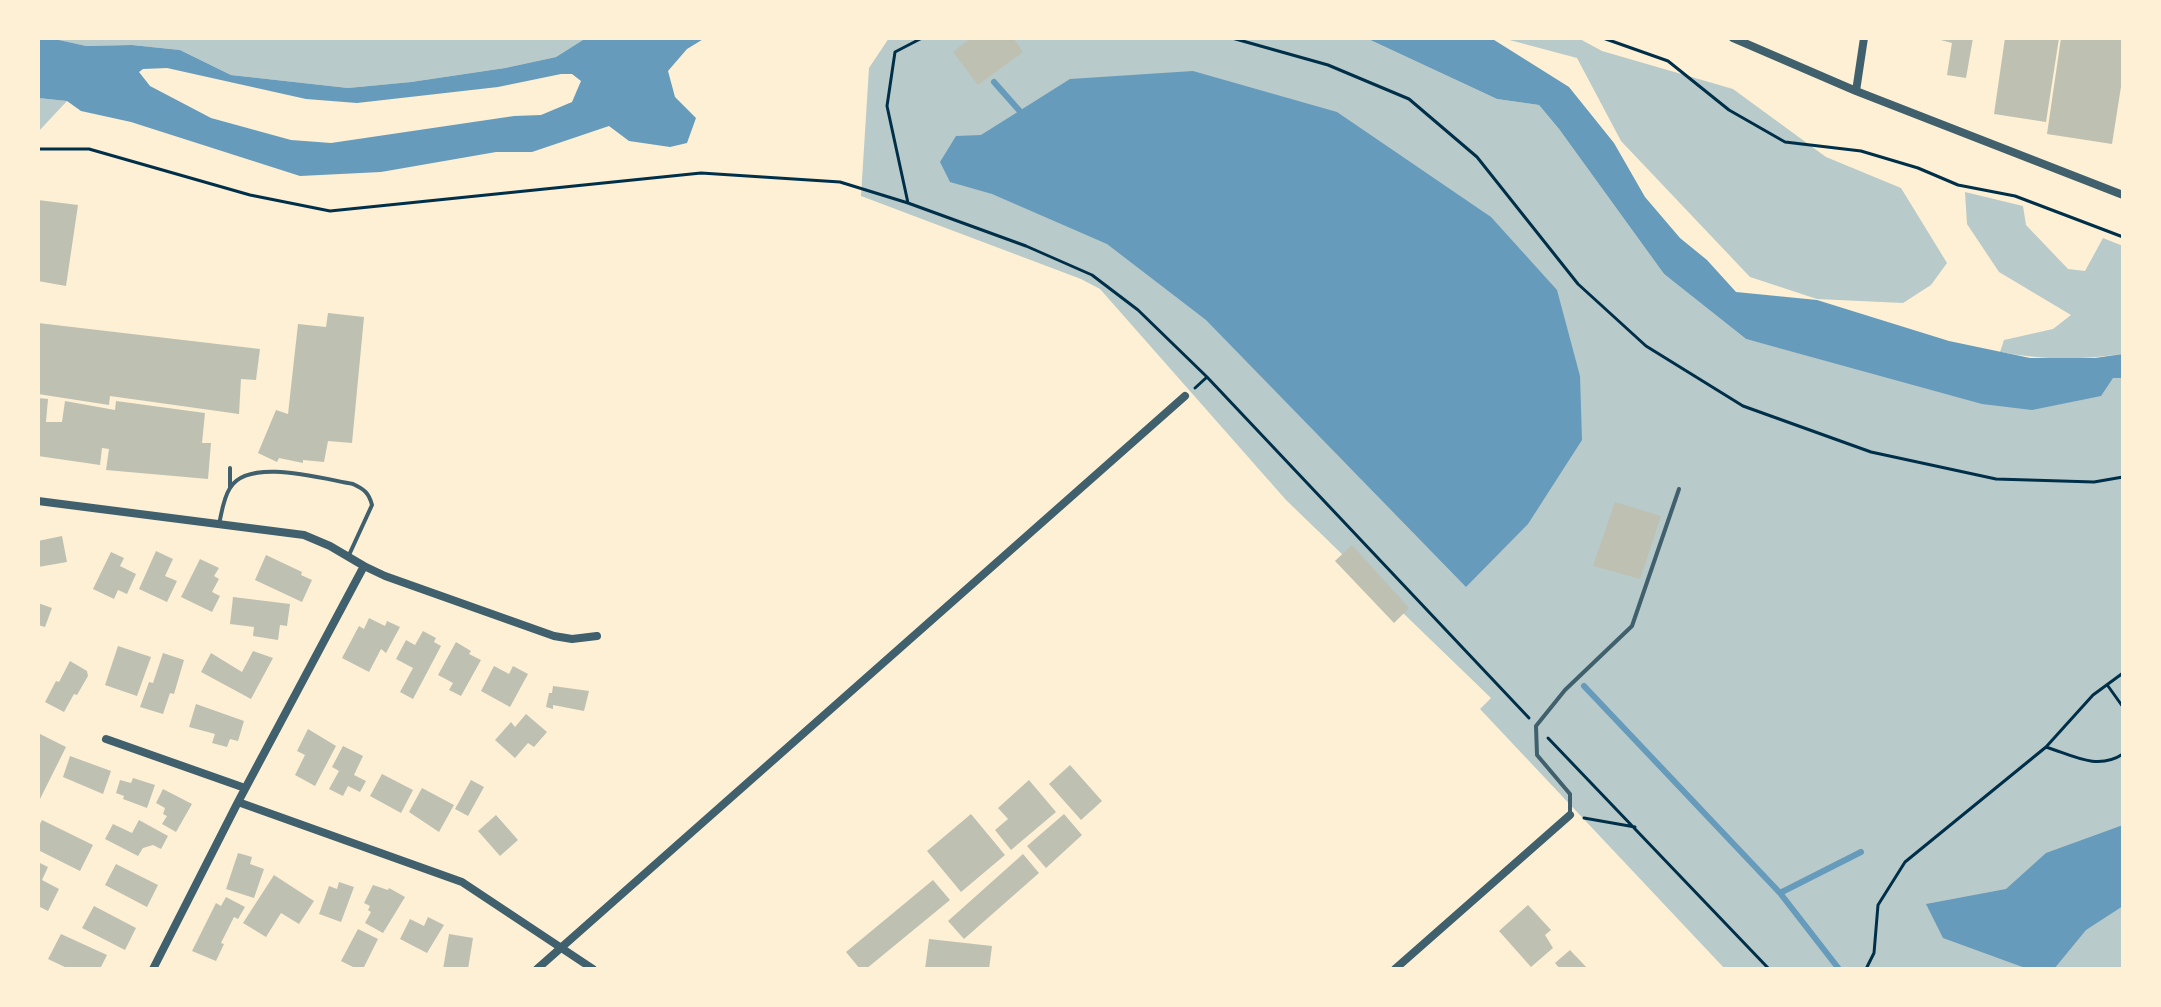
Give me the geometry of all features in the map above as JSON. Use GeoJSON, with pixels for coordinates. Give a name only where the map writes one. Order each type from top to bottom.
{"type":"FeatureCollection","features":[{"type":"Feature","properties":{"kind":"street"},"geometry":{"type":"LineString","coordinates":[[1733,38],[1856,91],[2123,195]]}},
{"type":"Feature","properties":{"kind":"street"},"geometry":{"type":"LineString","coordinates":[[1856,91],[1864,38]]}},
{"type":"Feature","properties":{"kind":"street"},"geometry":{"type":"LineString","coordinates":[[537,969],[1185,396]]}},
{"type":"Feature","properties":{"kind":"street"},"geometry":{"type":"LineString","coordinates":[[38,501],[304,535],[385,576],[554,636],[572,639],[597,636]]}},
{"type":"Feature","properties":{"kind":"street"},"geometry":{"type":"LineString","coordinates":[[153,969],[245,788],[364,566]]}},
{"type":"Feature","properties":{"kind":"street"},"geometry":{"type":"LineString","coordinates":[[106,739],[245,788]]}},
{"type":"Feature","properties":{"kind":"street"},"geometry":{"type":"LineString","coordinates":[[238,802],[462,882],[593,969]]}},
{"type":"Feature","properties":{"kind":"street"},"geometry":{"type":"LineString","coordinates":[[1395,969],[1570,815]]}},
{"type":"Feature","properties":{"kind":"lane"},"geometry":{"type":"LineString","coordinates":[[219,524],[230,487],[230,468]]}},
{"type":"Feature","properties":{"kind":"lane"},"geometry":{"type":"LineString","coordinates":[[230,487],[240,478],[254,472],[264,472],[363,488],[370,496],[372,505],[348,556]]}},
{"type":"Feature","properties":{"kind":"lane"},"geometry":{"type":"LineString","coordinates":[[1570,815],[1570,794],[1537,755],[1536,726],[1565,690],[1632,626],[1679,489]]}},
{"type":"Feature","properties":{"kind":"path"},"geometry":{"type":"LineString","coordinates":[[908,203],[887,106],[895,52],[922,38]]}},
{"type":"Feature","properties":{"kind":"path"},"geometry":{"type":"LineString","coordinates":[[1232,38],[1328,65],[1409,99],[1477,157],[1578,284],[1646,346],[1743,406],[1871,452],[1996,479],[2094,482],[2123,477]]}},
{"type":"Feature","properties":{"kind":"path"},"geometry":{"type":"LineString","coordinates":[[1603,38],[1668,61],[1729,110],[1785,142],[1861,151],[1918,168],[1958,185],[2015,196],[2123,237]]}},
{"type":"Feature","properties":{"kind":"path"},"geometry":{"type":"LineString","coordinates":[[38,149],[89,149],[250,195],[330,211],[701,173],[840,182],[1026,246],[1092,275],[1138,310],[1207,377],[1769,969]]}},
{"type":"Feature","properties":{"kind":"path"},"geometry":{"type":"LineString","coordinates":[[1866,969],[1874,953],[1878,905],[1905,862],[2046,747],[2093,695],[2123,673]]}},
{"type":"Feature","properties":{"kind":"path"},"geometry":{"type":"LineString","coordinates":[[2108,686],[2123,707]]}},
{"type":"Feature","properties":{"kind":"path"},"geometry":{"type":"LineString","coordinates":[[2046,747],[2086,762],[2123,754]]}},
{"type":"Feature","properties":{"kind":"path"},"geometry":{"type":"LineString","coordinates":[[1570,815],[1635,827]]}},
{"type":"Feature","properties":{"kind":"shaded area"},"geometry":{"type":"Polygon","coordinates":[[[50,38],[586,38],[556,57],[505,68],[348,88],[231,75],[180,50],[132,45],[85,46],[50,38]]]}},
{"type":"Feature","properties":{"kind":"shaded area"},"geometry":{"type":"Polygon","coordinates":[[[889,38],[1366,38],[1497,99],[1539,105],[1664,274],[1746,339],[1880,374],[2123,378],[2123,969],[1725,969],[1480,709],[1491,698],[1286,500],[1100,289],[1081,279],[861,196],[869,68],[889,38]]]}},
{"type":"Feature","properties":{"kind":"shaded area"},"geometry":{"type":"Polygon","coordinates":[[[1502,38],[1578,38],[1602,51],[1733,89],[1826,157],[1901,188],[1947,263],[1931,285],[1903,303],[1817,299],[1750,277],[1621,141],[1577,58],[1502,38]]]}},
{"type":"Feature","properties":{"kind":"shaded area"},"geometry":{"type":"Polygon","coordinates":[[[38,98],[67,101],[38,132],[38,98]]]}},
{"type":"Feature","properties":{"kind":"shaded area"},"geometry":{"type":"Polygon","coordinates":[[[1965,192],[2023,206],[2026,225],[2068,269],[2085,271],[2103,238],[2123,246],[2123,354],[2062,358],[2000,352],[2004,340],[2053,329],[2071,315],[1999,272],[1967,224],[1965,192]]]}},
{"type":"Feature","properties":{"kind":"water"},"geometry":{"type":"Polygon","coordinates":[[[38,38],[86,46],[132,45],[180,50],[231,75],[348,88],[505,68],[556,57],[586,38],[705,38],[687,49],[668,71],[675,97],[696,118],[687,143],[670,147],[629,141],[609,126],[532,152],[496,152],[381,172],[300,176],[131,122],[81,111],[67,101],[38,98],[38,38]],[[167,68],[143,69],[139,72],[150,86],[211,118],[291,140],[331,143],[514,116],[541,115],[572,102],[581,81],[572,74],[561,74],[498,87],[357,103],[306,99],[167,68]]]}},
{"type":"Feature","properties":{"kind":"water"},"geometry":{"type":"Polygon","coordinates":[[[1366,38],[1491,38],[1569,87],[1614,143],[1645,197],[1680,238],[1707,260],[1736,292],[1817,300],[1949,341],[2030,358],[2095,358],[2123,354],[2123,378],[2113,378],[2101,396],[2032,410],[1982,404],[1746,339],[1664,274],[1539,105],[1497,99],[1366,38]]]}},
{"type":"Feature","properties":{"kind":"water"},"geometry":{"type":"Polygon","coordinates":[[[1193,71],[1337,112],[1491,217],[1557,290],[1580,376],[1582,440],[1528,524],[1466,587],[1206,320],[1107,244],[992,194],[950,182],[940,162],[956,136],[981,135],[1070,79],[1193,71]]]}},
{"type":"Feature","properties":{"kind":"water"},"geometry":{"type":"Polygon","coordinates":[[[2123,825],[2123,906],[2086,930],[2054,969],[2028,969],[1943,938],[1926,904],[2006,889],[2046,853],[2123,825]]]}},
{"type":"Feature","properties":{"kind":"building"},"geometry":{"type":"Polygon","coordinates":[[[971,38],[1013,38],[1023,52],[978,85],[953,52],[971,38]]]}},
{"type":"Feature","properties":{"kind":"building"},"geometry":{"type":"Polygon","coordinates":[[[1933,38],[1973,38],[1966,78],[1947,75],[1952,43],[1933,38]]]}},
{"type":"Feature","properties":{"kind":"building"},"geometry":{"type":"Polygon","coordinates":[[[2005,38],[2059,38],[2046,122],[1994,114],[2005,38]]]}},
{"type":"Feature","properties":{"kind":"building"},"geometry":{"type":"Polygon","coordinates":[[[2061,38],[2123,38],[2123,74],[2112,144],[2047,134],[2061,38]]]}},
{"type":"Feature","properties":{"kind":"building"},"geometry":{"type":"Polygon","coordinates":[[[38,200],[78,205],[66,286],[38,281],[38,200]]]}},
{"type":"Feature","properties":{"kind":"building"},"geometry":{"type":"Polygon","coordinates":[[[328,313],[364,317],[352,443],[328,441],[324,462],[303,460],[303,463],[279,458],[277,462],[258,453],[276,410],[288,414],[298,324],[326,327],[328,313]]]}},
{"type":"Feature","properties":{"kind":"building"},"geometry":{"type":"Polygon","coordinates":[[[38,323],[260,349],[256,380],[241,379],[239,414],[110,396],[109,405],[38,394],[38,323]]]}},
{"type":"Feature","properties":{"kind":"building"},"geometry":{"type":"Polygon","coordinates":[[[38,398],[48,399],[46,422],[62,422],[65,401],[115,410],[116,401],[205,413],[202,443],[211,443],[208,479],[106,470],[109,449],[102,448],[100,465],[38,456],[38,398]]]}},
{"type":"Feature","properties":{"kind":"building"},"geometry":{"type":"Polygon","coordinates":[[[1615,502],[1661,516],[1640,579],[1593,566],[1615,502]]]}},
{"type":"Feature","properties":{"kind":"building"},"geometry":{"type":"Polygon","coordinates":[[[62,536],[67,562],[38,567],[38,541],[62,536]]]}},
{"type":"Feature","properties":{"kind":"building"},"geometry":{"type":"Polygon","coordinates":[[[1352,545],[1409,608],[1394,623],[1335,561],[1352,545]]]}},
{"type":"Feature","properties":{"kind":"building"},"geometry":{"type":"Polygon","coordinates":[[[156,551],[173,559],[165,576],[177,581],[167,602],[139,589],[156,551]]]}},
{"type":"Feature","properties":{"kind":"building"},"geometry":{"type":"Polygon","coordinates":[[[111,552],[124,558],[120,566],[136,574],[127,594],[118,590],[114,599],[93,589],[111,552]]]}},
{"type":"Feature","properties":{"kind":"building"},"geometry":{"type":"Polygon","coordinates":[[[266,555],[312,580],[302,602],[255,580],[266,555]]]}},
{"type":"Feature","properties":{"kind":"building"},"geometry":{"type":"Polygon","coordinates":[[[200,559],[219,568],[214,576],[219,579],[212,592],[220,596],[212,612],[181,597],[200,559]]]}},
{"type":"Feature","properties":{"kind":"building"},"geometry":{"type":"Polygon","coordinates":[[[233,597],[290,604],[287,626],[280,625],[278,640],[253,636],[254,627],[230,624],[233,597]]]}},
{"type":"Feature","properties":{"kind":"building"},"geometry":{"type":"Polygon","coordinates":[[[38,603],[52,608],[45,627],[38,625],[38,603]]]}},
{"type":"Feature","properties":{"kind":"building"},"geometry":{"type":"Polygon","coordinates":[[[369,618],[385,626],[387,621],[400,627],[386,653],[381,649],[369,672],[342,658],[359,626],[364,629],[369,618]]]}},
{"type":"Feature","properties":{"kind":"building"},"geometry":{"type":"Polygon","coordinates":[[[423,631],[436,638],[434,642],[441,646],[413,699],[400,692],[413,668],[396,659],[406,640],[415,645],[423,631]]]}},
{"type":"Feature","properties":{"kind":"building"},"geometry":{"type":"Polygon","coordinates":[[[456,642],[481,660],[461,696],[449,690],[453,683],[438,675],[456,642]]]}},
{"type":"Feature","properties":{"kind":"building"},"geometry":{"type":"Polygon","coordinates":[[[118,646],[151,657],[137,696],[105,685],[118,646]]]}},
{"type":"Feature","properties":{"kind":"building"},"geometry":{"type":"Polygon","coordinates":[[[253,651],[273,658],[251,699],[201,672],[211,653],[242,672],[253,651]]]}},
{"type":"Feature","properties":{"kind":"building"},"geometry":{"type":"Polygon","coordinates":[[[163,653],[184,660],[174,694],[170,693],[163,714],[140,707],[149,682],[153,683],[163,653]]]}},
{"type":"Feature","properties":{"kind":"building"},"geometry":{"type":"Polygon","coordinates":[[[70,661],[87,671],[88,676],[64,712],[45,702],[70,661]]]}},
{"type":"Feature","properties":{"kind":"building"},"geometry":{"type":"Polygon","coordinates":[[[494,666],[509,674],[513,666],[528,674],[510,707],[481,691],[494,666]]]}},
{"type":"Feature","properties":{"kind":"building"},"geometry":{"type":"Polygon","coordinates":[[[553,686],[589,691],[584,711],[553,705],[553,709],[546,707],[553,686]]]}},
{"type":"Feature","properties":{"kind":"building"},"geometry":{"type":"Polygon","coordinates":[[[196,704],[244,721],[238,741],[230,739],[227,747],[212,743],[215,734],[189,727],[196,704]]]}},
{"type":"Feature","properties":{"kind":"building"},"geometry":{"type":"Polygon","coordinates":[[[526,714],[547,732],[534,747],[528,743],[515,758],[495,740],[511,722],[515,727],[526,714]]]}},
{"type":"Feature","properties":{"kind":"building"},"geometry":{"type":"Polygon","coordinates":[[[308,729],[336,746],[315,786],[295,775],[305,755],[297,751],[308,729]]]}},
{"type":"Feature","properties":{"kind":"building"},"geometry":{"type":"Polygon","coordinates":[[[38,733],[66,747],[38,803],[38,733]]]}},
{"type":"Feature","properties":{"kind":"building"},"geometry":{"type":"Polygon","coordinates":[[[343,746],[363,756],[354,775],[366,781],[360,792],[348,786],[343,796],[329,789],[339,771],[332,767],[343,746]]]}},
{"type":"Feature","properties":{"kind":"building"},"geometry":{"type":"Polygon","coordinates":[[[70,756],[111,771],[103,794],[63,777],[70,756]]]}},
{"type":"Feature","properties":{"kind":"building"},"geometry":{"type":"Polygon","coordinates":[[[1070,765],[1102,801],[1081,820],[1049,784],[1070,765]]]}},
{"type":"Feature","properties":{"kind":"building"},"geometry":{"type":"Polygon","coordinates":[[[382,774],[413,790],[401,813],[370,796],[382,774]]]}},
{"type":"Feature","properties":{"kind":"building"},"geometry":{"type":"Polygon","coordinates":[[[133,778],[155,785],[147,808],[116,793],[120,780],[131,783],[133,778]]]}},
{"type":"Feature","properties":{"kind":"building"},"geometry":{"type":"Polygon","coordinates":[[[471,780],[484,787],[468,816],[455,809],[471,780]]]}},
{"type":"Feature","properties":{"kind":"building"},"geometry":{"type":"Polygon","coordinates":[[[1029,780],[1056,812],[1011,850],[995,830],[1008,819],[998,808],[1029,780]]]}},
{"type":"Feature","properties":{"kind":"building"},"geometry":{"type":"Polygon","coordinates":[[[422,788],[454,805],[439,832],[409,812],[422,788]]]}},
{"type":"Feature","properties":{"kind":"building"},"geometry":{"type":"Polygon","coordinates":[[[163,789],[192,804],[176,832],[162,824],[167,816],[163,814],[165,808],[156,803],[163,789]]]}},
{"type":"Feature","properties":{"kind":"building"},"geometry":{"type":"Polygon","coordinates":[[[971,814],[1005,855],[961,892],[927,851],[971,814]]]}},
{"type":"Feature","properties":{"kind":"building"},"geometry":{"type":"Polygon","coordinates":[[[1064,814],[1082,835],[1046,868],[1027,846],[1064,814]]]}},
{"type":"Feature","properties":{"kind":"building"},"geometry":{"type":"Polygon","coordinates":[[[496,815],[518,840],[500,856],[478,831],[496,815]]]}},
{"type":"Feature","properties":{"kind":"building"},"geometry":{"type":"Polygon","coordinates":[[[42,820],[93,845],[80,871],[38,850],[38,828],[42,820]]]}},
{"type":"Feature","properties":{"kind":"building"},"geometry":{"type":"Polygon","coordinates":[[[139,820],[168,836],[161,849],[153,845],[143,848],[138,856],[105,839],[113,824],[132,833],[139,820]]]}},
{"type":"Feature","properties":{"kind":"building"},"geometry":{"type":"Polygon","coordinates":[[[238,853],[252,857],[250,864],[264,869],[254,898],[226,889],[238,853]]]}},
{"type":"Feature","properties":{"kind":"building"},"geometry":{"type":"Polygon","coordinates":[[[1023,854],[1039,873],[964,939],[948,921],[1023,854]]]}},
{"type":"Feature","properties":{"kind":"building"},"geometry":{"type":"Polygon","coordinates":[[[38,862],[48,867],[42,880],[59,889],[48,911],[38,906],[38,862]]]}},
{"type":"Feature","properties":{"kind":"building"},"geometry":{"type":"Polygon","coordinates":[[[116,864],[158,885],[147,907],[105,885],[116,864]]]}},
{"type":"Feature","properties":{"kind":"building"},"geometry":{"type":"Polygon","coordinates":[[[274,875],[314,901],[299,924],[281,913],[266,937],[243,923],[274,875]]]}},
{"type":"Feature","properties":{"kind":"building"},"geometry":{"type":"Polygon","coordinates":[[[933,880],[950,900],[866,969],[860,969],[846,952],[933,880]]]}},
{"type":"Feature","properties":{"kind":"building"},"geometry":{"type":"Polygon","coordinates":[[[339,882],[354,887],[341,922],[319,914],[329,886],[337,889],[339,882]]]}},
{"type":"Feature","properties":{"kind":"building"},"geometry":{"type":"Polygon","coordinates":[[[373,885],[389,888],[405,897],[383,933],[365,923],[371,912],[368,910],[370,906],[364,903],[373,885]]]}},
{"type":"Feature","properties":{"kind":"building"},"geometry":{"type":"Polygon","coordinates":[[[226,897],[245,907],[238,919],[234,917],[216,961],[192,951],[216,903],[221,906],[226,897]]]}},
{"type":"Feature","properties":{"kind":"building"},"geometry":{"type":"Polygon","coordinates":[[[1528,905],[1551,930],[1545,935],[1553,948],[1531,967],[1499,931],[1528,905]]]}},
{"type":"Feature","properties":{"kind":"building"},"geometry":{"type":"Polygon","coordinates":[[[94,906],[136,928],[125,950],[82,928],[94,906]]]}},
{"type":"Feature","properties":{"kind":"building"},"geometry":{"type":"Polygon","coordinates":[[[428,917],[444,925],[427,953],[400,939],[410,919],[424,926],[428,917]]]}},
{"type":"Feature","properties":{"kind":"building"},"geometry":{"type":"Polygon","coordinates":[[[358,929],[378,939],[363,969],[341,961],[358,929]]]}},
{"type":"Feature","properties":{"kind":"building"},"geometry":{"type":"Polygon","coordinates":[[[61,934],[107,955],[100,969],[69,969],[48,959],[61,934]]]}},
{"type":"Feature","properties":{"kind":"building"},"geometry":{"type":"Polygon","coordinates":[[[449,934],[473,938],[468,969],[443,969],[449,934]]]}},
{"type":"Feature","properties":{"kind":"building"},"geometry":{"type":"Polygon","coordinates":[[[929,939],[992,946],[989,969],[925,969],[929,939]]]}},
{"type":"Feature","properties":{"kind":"building"},"geometry":{"type":"Polygon","coordinates":[[[1570,950],[1588,969],[1560,969],[1555,963],[1570,950]]]}},
{"type":"Feature","properties":{"kind":"waterway"},"geometry":{"type":"LineString","coordinates":[[994,82],[1025,117]]}},
{"type":"Feature","properties":{"kind":"waterway"},"geometry":{"type":"LineString","coordinates":[[1584,686],[1780,893],[1839,969]]}},
{"type":"Feature","properties":{"kind":"waterway"},"geometry":{"type":"LineString","coordinates":[[1780,893],[1861,852]]}}]}
